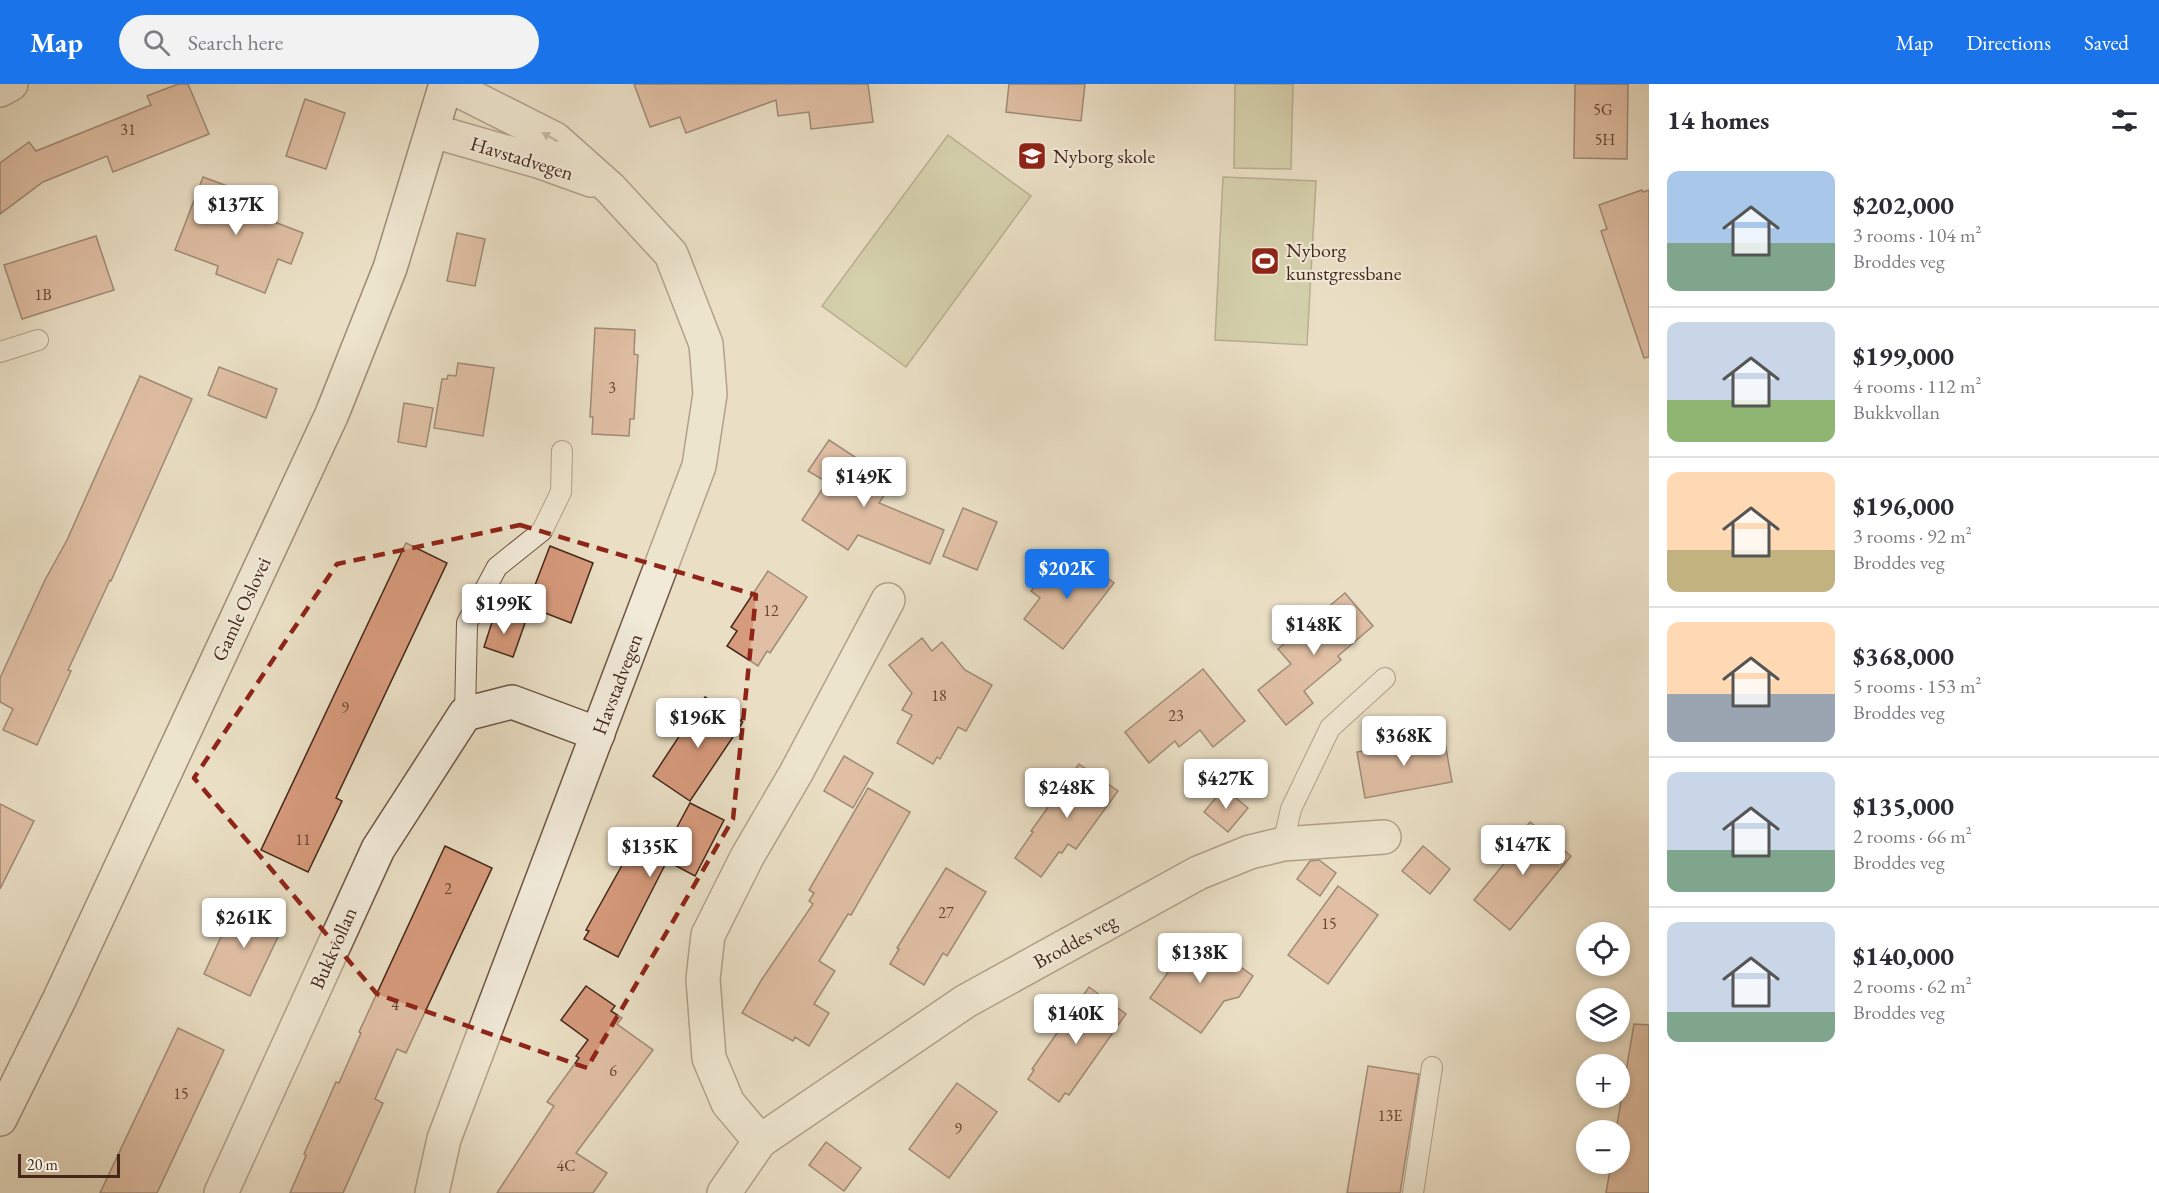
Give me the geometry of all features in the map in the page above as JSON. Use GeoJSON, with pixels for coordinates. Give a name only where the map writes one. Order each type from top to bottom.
{"type":"FeatureCollection","features":[{"type":"Feature","properties":{"kind":"street"},"geometry":{"type":"LineString","coordinates":[[0,90],[11,84]]}},
{"type":"Feature","properties":{"kind":"street","name":"Gamle Oslovei"},"geometry":{"type":"LineString","coordinates":[[0,1119],[60,998],[332,414],[390,268],[446,84]]}},
{"type":"Feature","properties":{"kind":"street","name":"Havstadvegen"},"geometry":{"type":"LineString","coordinates":[[432,1193],[444,1139],[699,466],[710,394],[706,344],[671,254],[610,188],[555,139],[446,84]]}},
{"type":"Feature","properties":{"kind":"street","name":"Havstadvegen"},"geometry":{"type":"LineString","coordinates":[[433,131],[541,162],[610,188]]}},
{"type":"Feature","properties":{"kind":"street"},"geometry":{"type":"LineString","coordinates":[[760,1141],[728,1103],[709,1058],[703,980],[708,935],[747,857],[796,773],[888,600]]}},
{"type":"Feature","properties":{"kind":"street"},"geometry":{"type":"LineString","coordinates":[[465,714],[512,702],[598,734]]}},
{"type":"Feature","properties":{"kind":"street","name":"Bukkvollan"},"geometry":{"type":"LineString","coordinates":[[221,1193],[378,849],[465,714]]}},
{"type":"Feature","properties":{"kind":"street","name":"Broddes veg"},"geometry":{"type":"LineString","coordinates":[[724,1193],[760,1141],[966,1001],[1198,873],[1250,852],[1283,844],[1384,837]]}},
{"type":"Feature","properties":{"kind":"lane"},"geometry":{"type":"LineString","coordinates":[[0,352],[38,340]]}},
{"type":"Feature","properties":{"kind":"lane"},"geometry":{"type":"LineString","coordinates":[[465,714],[466,623],[497,567],[542,531],[561,492],[562,451]]}},
{"type":"Feature","properties":{"kind":"lane"},"geometry":{"type":"LineString","coordinates":[[1283,844],[1291,809],[1330,728],[1385,678]]}},
{"type":"Feature","properties":{"kind":"lane"},"geometry":{"type":"LineString","coordinates":[[1413,1193],[1432,1067]]}},
{"type":"Feature","properties":{"kind":"highlighted area"},"geometry":{"type":"Polygon","coordinates":[[[520,525],[756,595],[733,819],[587,1068],[377,994],[194,778],[337,564],[520,525]]]}},
{"type":"Feature","properties":{"kind":"green space"},"geometry":{"type":"Polygon","coordinates":[[[1235,84],[1293,84],[1291,169],[1234,168],[1235,84]]]}},
{"type":"Feature","properties":{"kind":"green space"},"geometry":{"type":"Polygon","coordinates":[[[948,135],[1031,196],[906,367],[822,306],[948,135]]]}},
{"type":"Feature","properties":{"kind":"green space","name":"Nyborg kunstgressbane"},"geometry":{"type":"Polygon","coordinates":[[[1223,177],[1316,181],[1307,345],[1215,340],[1223,177]]]}},
{"type":"Feature","properties":{"kind":"building"},"geometry":{"type":"Polygon","coordinates":[[[178,84],[188,84],[209,134],[113,172],[107,156],[43,182],[0,214],[0,163],[29,142],[36,151],[151,105],[147,96],[178,84]]]}},
{"type":"Feature","properties":{"kind":"building"},"geometry":{"type":"Polygon","coordinates":[[[634,84],[868,84],[873,122],[811,129],[809,112],[778,116],[776,100],[686,133],[680,117],[650,127],[634,84]]]}},
{"type":"Feature","properties":{"kind":"building"},"geometry":{"type":"Polygon","coordinates":[[[1009,84],[1085,84],[1081,121],[1006,112],[1009,84]]]}},
{"type":"Feature","properties":{"kind":"building"},"geometry":{"type":"Polygon","coordinates":[[[1575,84],[1628,84],[1627,159],[1574,158],[1575,84]]]}},
{"type":"Feature","properties":{"kind":"building"},"geometry":{"type":"Polygon","coordinates":[[[305,99],[345,113],[326,169],[286,156],[305,99]]]}},
{"type":"Feature","properties":{"kind":"building"},"geometry":{"type":"Polygon","coordinates":[[[203,177],[257,197],[251,213],[303,233],[291,264],[278,259],[265,293],[216,274],[218,266],[175,250],[203,177]]]}},
{"type":"Feature","properties":{"kind":"building"},"geometry":{"type":"Polygon","coordinates":[[[1642,190],[1643,192],[1649,190],[1649,357],[1644,358],[1601,231],[1607,229],[1599,205],[1642,190]]]}},
{"type":"Feature","properties":{"kind":"building"},"geometry":{"type":"Polygon","coordinates":[[[457,233],[485,239],[475,286],[447,281],[457,233]]]}},
{"type":"Feature","properties":{"kind":"building"},"geometry":{"type":"Polygon","coordinates":[[[96,236],[114,290],[22,319],[4,265],[96,236]]]}},
{"type":"Feature","properties":{"kind":"building"},"geometry":{"type":"Polygon","coordinates":[[[595,328],[635,330],[634,354],[638,355],[634,419],[630,419],[629,436],[592,434],[593,417],[590,417],[595,328]]]}},
{"type":"Feature","properties":{"kind":"building"},"geometry":{"type":"Polygon","coordinates":[[[458,363],[494,368],[483,436],[434,428],[442,379],[447,379],[448,375],[456,376],[458,363]]]}},
{"type":"Feature","properties":{"kind":"building"},"geometry":{"type":"Polygon","coordinates":[[[219,367],[277,389],[266,418],[208,395],[219,367]]]}},
{"type":"Feature","properties":{"kind":"building"},"geometry":{"type":"Polygon","coordinates":[[[140,376],[192,399],[111,581],[68,670],[71,671],[37,745],[3,730],[13,709],[0,702],[0,678],[45,580],[67,540],[140,376]]]}},
{"type":"Feature","properties":{"kind":"building"},"geometry":{"type":"Polygon","coordinates":[[[404,403],[433,408],[426,447],[398,442],[404,403]]]}},
{"type":"Feature","properties":{"kind":"building"},"geometry":{"type":"Polygon","coordinates":[[[829,440],[893,482],[879,503],[944,530],[930,564],[858,535],[848,550],[802,520],[827,482],[808,471],[829,440]]]}},
{"type":"Feature","properties":{"kind":"building"},"geometry":{"type":"Polygon","coordinates":[[[963,508],[997,522],[977,570],[943,556],[963,508]]]}},
{"type":"Feature","properties":{"kind":"building"},"geometry":{"type":"Polygon","coordinates":[[[406,543],[447,563],[336,798],[342,801],[308,872],[261,850],[406,543]]]}},
{"type":"Feature","properties":{"kind":"building"},"geometry":{"type":"Polygon","coordinates":[[[550,546],[593,563],[571,623],[527,606],[550,546]]]}},
{"type":"Feature","properties":{"kind":"building"},"geometry":{"type":"Polygon","coordinates":[[[1075,553],[1114,583],[1063,649],[1024,619],[1040,598],[1031,591],[1047,571],[1056,578],[1075,553]]]}},
{"type":"Feature","properties":{"kind":"building"},"geometry":{"type":"Polygon","coordinates":[[[768,571],[807,597],[770,653],[767,651],[758,666],[727,646],[737,631],[731,627],[768,571]]]}},
{"type":"Feature","properties":{"kind":"building"},"geometry":{"type":"Polygon","coordinates":[[[1345,593],[1373,626],[1338,656],[1341,660],[1304,691],[1313,703],[1286,725],[1258,690],[1291,664],[1278,649],[1345,593]]]}},
{"type":"Feature","properties":{"kind":"building"},"geometry":{"type":"Polygon","coordinates":[[[495,613],[525,623],[513,657],[484,647],[495,613]]]}},
{"type":"Feature","properties":{"kind":"building"},"geometry":{"type":"Polygon","coordinates":[[[922,638],[932,651],[942,642],[965,670],[992,685],[966,731],[958,727],[940,759],[937,757],[933,764],[897,743],[912,715],[902,710],[912,693],[889,665],[922,638]]]}},
{"type":"Feature","properties":{"kind":"building"},"geometry":{"type":"Polygon","coordinates":[[[1203,669],[1245,721],[1213,747],[1200,730],[1179,747],[1175,741],[1149,763],[1125,732],[1203,669]]]}},
{"type":"Feature","properties":{"kind":"building"},"geometry":{"type":"Polygon","coordinates":[[[705,697],[743,722],[690,801],[653,776],[705,697]]]}},
{"type":"Feature","properties":{"kind":"building"},"geometry":{"type":"Polygon","coordinates":[[[1444,737],[1452,782],[1365,798],[1357,752],[1444,737]]]}},
{"type":"Feature","properties":{"kind":"building"},"geometry":{"type":"Polygon","coordinates":[[[844,756],[873,773],[853,808],[824,791],[844,756]]]}},
{"type":"Feature","properties":{"kind":"building"},"geometry":{"type":"Polygon","coordinates":[[[1079,764],[1118,791],[1076,849],[1068,844],[1062,853],[1059,852],[1041,877],[1015,858],[1033,832],[1031,831],[1079,764]]]}},
{"type":"Feature","properties":{"kind":"building"},"geometry":{"type":"Polygon","coordinates":[[[868,788],[910,812],[851,915],[848,914],[819,961],[835,971],[814,1004],[829,1013],[809,1046],[795,1037],[793,1041],[742,1013],[813,904],[809,901],[814,893],[809,890],[868,788]]]}},
{"type":"Feature","properties":{"kind":"building"},"geometry":{"type":"Polygon","coordinates":[[[1224,788],[1248,808],[1228,832],[1204,812],[1224,788]]]}},
{"type":"Feature","properties":{"kind":"building"},"geometry":{"type":"Polygon","coordinates":[[[690,803],[724,820],[695,876],[667,861],[618,957],[584,939],[589,931],[586,930],[630,851],[632,852],[636,844],[661,857],[690,803]]]}},
{"type":"Feature","properties":{"kind":"building"},"geometry":{"type":"Polygon","coordinates":[[[0,804],[34,821],[0,889],[0,804]]]}},
{"type":"Feature","properties":{"kind":"building"},"geometry":{"type":"Polygon","coordinates":[[[1530,822],[1571,856],[1510,930],[1474,900],[1518,847],[1513,843],[1530,822]]]}},
{"type":"Feature","properties":{"kind":"building"},"geometry":{"type":"Polygon","coordinates":[[[445,846],[492,868],[406,1053],[397,1049],[375,1099],[383,1103],[343,1193],[290,1193],[306,1156],[304,1154],[336,1082],[339,1083],[361,1033],[359,1032],[445,846]]]}},
{"type":"Feature","properties":{"kind":"building"},"geometry":{"type":"Polygon","coordinates":[[[1423,846],[1450,869],[1430,894],[1402,871],[1423,846]]]}},
{"type":"Feature","properties":{"kind":"building"},"geometry":{"type":"Polygon","coordinates":[[[1319,860],[1336,873],[1320,896],[1297,879],[1310,861],[1319,860]]]}},
{"type":"Feature","properties":{"kind":"building"},"geometry":{"type":"Polygon","coordinates":[[[946,868],[986,892],[947,956],[943,953],[924,985],[890,964],[899,949],[897,948],[946,868]]]}},
{"type":"Feature","properties":{"kind":"building"},"geometry":{"type":"Polygon","coordinates":[[[1338,886],[1378,915],[1328,984],[1288,955],[1338,886]]]}},
{"type":"Feature","properties":{"kind":"building"},"geometry":{"type":"Polygon","coordinates":[[[237,902],[284,924],[250,996],[204,974],[237,902]]]}},
{"type":"Feature","properties":{"kind":"building"},"geometry":{"type":"Polygon","coordinates":[[[1195,934],[1253,976],[1239,997],[1224,1001],[1201,1033],[1150,998],[1195,934]]]}},
{"type":"Feature","properties":{"kind":"building"},"geometry":{"type":"Polygon","coordinates":[[[586,986],[615,1006],[611,1011],[622,1018],[617,1024],[653,1050],[576,1153],[607,1173],[593,1193],[497,1193],[554,1106],[547,1102],[579,1058],[576,1056],[588,1040],[561,1020],[586,986]]]}},
{"type":"Feature","properties":{"kind":"building"},"geometry":{"type":"Polygon","coordinates":[[[1089,987],[1126,1014],[1069,1095],[1065,1093],[1059,1102],[1028,1079],[1034,1070],[1032,1069],[1089,987]]]}},
{"type":"Feature","properties":{"kind":"building"},"geometry":{"type":"Polygon","coordinates":[[[1634,1024],[1649,1025],[1649,1193],[1606,1193],[1609,1174],[1630,1174],[1630,1120],[1618,1120],[1620,1108],[1630,1108],[1629,1054],[1634,1024]]]}},
{"type":"Feature","properties":{"kind":"building"},"geometry":{"type":"Polygon","coordinates":[[[178,1028],[224,1050],[157,1193],[100,1193],[178,1028]]]}},
{"type":"Feature","properties":{"kind":"building"},"geometry":{"type":"Polygon","coordinates":[[[1368,1066],[1419,1074],[1400,1193],[1347,1193],[1368,1066]]]}},
{"type":"Feature","properties":{"kind":"building"},"geometry":{"type":"Polygon","coordinates":[[[957,1083],[997,1112],[949,1178],[909,1149],[957,1083]]]}},
{"type":"Feature","properties":{"kind":"building"},"geometry":{"type":"Polygon","coordinates":[[[826,1142],[861,1168],[844,1191],[809,1165],[826,1142]]]}},
{"type":"Feature","properties":{"kind":"place","name":"Nyborg skole"},"geometry":{"type":"Point","coordinates":[1032,156]}},
{"type":"Feature","properties":{"kind":"place","name":"Nyborg kunstgressbane"},"geometry":{"type":"Point","coordinates":[1265,261]}}]}
